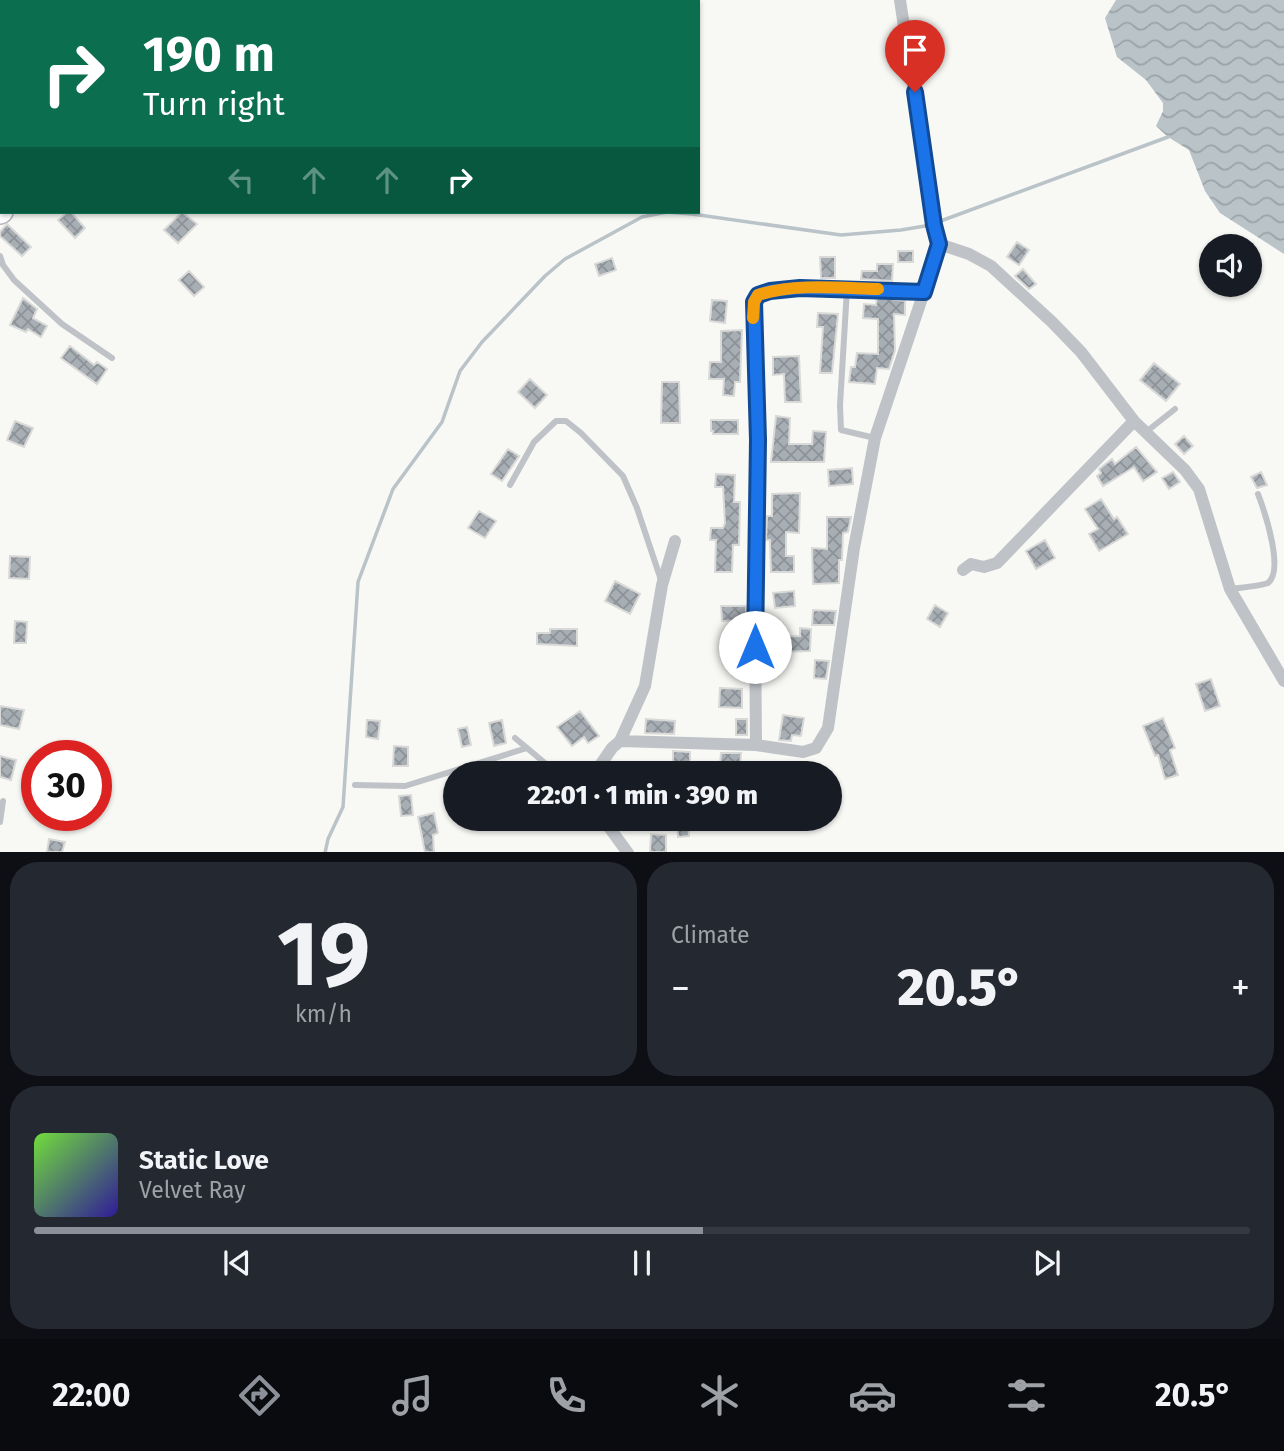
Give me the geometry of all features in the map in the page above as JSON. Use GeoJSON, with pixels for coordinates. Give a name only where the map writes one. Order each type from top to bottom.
{"type":"FeatureCollection","features":[{"type":"Feature","properties":{"kind":"street"},"geometry":{"type":"LineString","coordinates":[[620,741],[756,745],[803,752],[816,748],[828,728],[854,548],[876,438],[939,244],[900,0]]}},
{"type":"Feature","properties":{"kind":"street"},"geometry":{"type":"LineString","coordinates":[[939,244],[969,254],[991,266],[1081,352],[1134,421],[1185,470],[1199,489],[1230,589],[1284,681]]}},
{"type":"Feature","properties":{"kind":"street"},"geometry":{"type":"LineString","coordinates":[[756,745],[758,440],[754,302],[758,295],[770,291],[800,288],[924,292]]}},
{"type":"Feature","properties":{"kind":"street"},"geometry":{"type":"LineString","coordinates":[[963,570],[971,564],[984,566],[997,563],[1134,421]]}},
{"type":"Feature","properties":{"kind":"street"},"geometry":{"type":"LineString","coordinates":[[603,761],[620,741],[645,686],[662,585],[676,541]]}},
{"type":"Feature","properties":{"kind":"street"},"geometry":{"type":"LineString","coordinates":[[612,831],[628,852]]}},
{"type":"Feature","properties":{"kind":"lane"},"geometry":{"type":"LineString","coordinates":[[0,256],[14,280],[62,324],[112,358]]}},
{"type":"Feature","properties":{"kind":"lane"},"geometry":{"type":"LineString","coordinates":[[847,289],[841,430],[876,438]]}},
{"type":"Feature","properties":{"kind":"lane"},"geometry":{"type":"LineString","coordinates":[[1146,432],[1175,409]]}},
{"type":"Feature","properties":{"kind":"lane"},"geometry":{"type":"LineString","coordinates":[[510,485],[534,442],[556,421],[566,421],[623,476],[637,508],[662,585]]}},
{"type":"Feature","properties":{"kind":"lane"},"geometry":{"type":"LineString","coordinates":[[1230,589],[1267,584],[1276,578],[1281,570],[1281,557],[1258,495]]}},
{"type":"Feature","properties":{"kind":"lane"},"geometry":{"type":"LineString","coordinates":[[515,738],[542,761]]}},
{"type":"Feature","properties":{"kind":"lane"},"geometry":{"type":"LineString","coordinates":[[355,785],[405,786],[527,748]]}},
{"type":"Feature","properties":{"kind":"lane"},"geometry":{"type":"LineString","coordinates":[[0,822],[3,801]]}},
{"type":"Feature","properties":{"kind":"water"},"geometry":{"type":"Polygon","coordinates":[[[1116,0],[1284,0],[1284,254],[1262,240],[1262,234],[1253,234],[1220,213],[1205,191],[1189,150],[1156,126],[1163,111],[1163,103],[1146,80],[1117,57],[1105,18],[1116,0]]]}},
{"type":"Feature","properties":{"kind":"building"},"geometry":{"type":"Polygon","coordinates":[[[66,214],[73,214],[85,228],[75,238],[58,220],[66,214]]]}},
{"type":"Feature","properties":{"kind":"building"},"geometry":{"type":"Polygon","coordinates":[[[180,214],[184,214],[197,224],[178,243],[164,230],[180,214]]]}},
{"type":"Feature","properties":{"kind":"building"},"geometry":{"type":"Polygon","coordinates":[[[7,224],[31,247],[22,256],[0,236],[7,224]]]}},
{"type":"Feature","properties":{"kind":"building"},"geometry":{"type":"Polygon","coordinates":[[[1017,242],[1029,250],[1019,265],[1007,257],[1017,242]]]}},
{"type":"Feature","properties":{"kind":"building"},"geometry":{"type":"Polygon","coordinates":[[[898,251],[913,251],[913,262],[898,262],[898,251]]]}},
{"type":"Feature","properties":{"kind":"building"},"geometry":{"type":"Polygon","coordinates":[[[820,257],[835,257],[835,278],[821,278],[820,257]]]}},
{"type":"Feature","properties":{"kind":"building"},"geometry":{"type":"Polygon","coordinates":[[[612,258],[616,270],[599,276],[595,264],[612,258]]]}},
{"type":"Feature","properties":{"kind":"building"},"geometry":{"type":"Polygon","coordinates":[[[877,264],[893,264],[892,281],[861,279],[862,271],[877,271],[877,264]]]}},
{"type":"Feature","properties":{"kind":"building"},"geometry":{"type":"Polygon","coordinates":[[[1023,269],[1036,284],[1029,289],[1015,276],[1023,269]]]}},
{"type":"Feature","properties":{"kind":"building"},"geometry":{"type":"Polygon","coordinates":[[[189,271],[204,287],[194,296],[179,280],[189,271]]]}},
{"type":"Feature","properties":{"kind":"building"},"geometry":{"type":"Polygon","coordinates":[[[877,297],[905,301],[905,315],[894,314],[895,350],[889,369],[877,368],[875,384],[849,382],[857,353],[878,354],[878,319],[863,318],[864,304],[876,305],[877,297]]]}},
{"type":"Feature","properties":{"kind":"building"},"geometry":{"type":"Polygon","coordinates":[[[23,298],[37,309],[33,318],[47,326],[41,337],[28,329],[26,332],[10,325],[23,298]]]}},
{"type":"Feature","properties":{"kind":"building"},"geometry":{"type":"Polygon","coordinates":[[[712,300],[727,301],[725,323],[710,321],[712,300]]]}},
{"type":"Feature","properties":{"kind":"building"},"geometry":{"type":"Polygon","coordinates":[[[818,313],[838,314],[832,373],[820,373],[823,327],[817,327],[818,313]]]}},
{"type":"Feature","properties":{"kind":"building"},"geometry":{"type":"Polygon","coordinates":[[[742,330],[740,382],[735,382],[734,396],[723,395],[724,379],[709,379],[710,362],[721,362],[721,331],[742,330]]]}},
{"type":"Feature","properties":{"kind":"building"},"geometry":{"type":"Polygon","coordinates":[[[70,346],[94,365],[97,362],[107,369],[97,384],[61,358],[70,346]]]}},
{"type":"Feature","properties":{"kind":"building"},"geometry":{"type":"Polygon","coordinates":[[[799,356],[801,402],[785,402],[784,374],[773,375],[773,357],[799,356]]]}},
{"type":"Feature","properties":{"kind":"building"},"geometry":{"type":"Polygon","coordinates":[[[1154,363],[1180,384],[1166,401],[1140,380],[1154,363]]]}},
{"type":"Feature","properties":{"kind":"building"},"geometry":{"type":"Polygon","coordinates":[[[530,379],[547,395],[535,408],[518,392],[530,379]]]}},
{"type":"Feature","properties":{"kind":"building"},"geometry":{"type":"Polygon","coordinates":[[[662,382],[679,382],[680,423],[661,423],[662,382]]]}},
{"type":"Feature","properties":{"kind":"building"},"geometry":{"type":"Polygon","coordinates":[[[776,416],[790,418],[789,444],[812,444],[813,431],[826,432],[824,462],[771,462],[776,416]]]}},
{"type":"Feature","properties":{"kind":"building"},"geometry":{"type":"Polygon","coordinates":[[[711,420],[738,420],[738,434],[713,434],[711,420]]]}},
{"type":"Feature","properties":{"kind":"building"},"geometry":{"type":"Polygon","coordinates":[[[15,421],[33,428],[24,447],[7,440],[15,421]]]}},
{"type":"Feature","properties":{"kind":"building"},"geometry":{"type":"Polygon","coordinates":[[[1184,436],[1193,446],[1184,454],[1175,444],[1184,436]]]}},
{"type":"Feature","properties":{"kind":"building"},"geometry":{"type":"Polygon","coordinates":[[[1136,447],[1157,472],[1143,481],[1134,467],[1103,486],[1097,476],[1101,473],[1099,469],[1112,459],[1115,464],[1136,447]]]}},
{"type":"Feature","properties":{"kind":"building"},"geometry":{"type":"Polygon","coordinates":[[[508,449],[519,456],[502,481],[491,474],[508,449]]]}},
{"type":"Feature","properties":{"kind":"building"},"geometry":{"type":"Polygon","coordinates":[[[852,468],[853,484],[829,486],[828,470],[852,468]]]}},
{"type":"Feature","properties":{"kind":"building"},"geometry":{"type":"Polygon","coordinates":[[[1173,472],[1180,482],[1169,489],[1162,478],[1173,472]]]}},
{"type":"Feature","properties":{"kind":"building"},"geometry":{"type":"Polygon","coordinates":[[[1261,472],[1267,485],[1257,488],[1251,477],[1261,472]]]}},
{"type":"Feature","properties":{"kind":"building"},"geometry":{"type":"Polygon","coordinates":[[[716,474],[735,475],[734,502],[740,502],[739,545],[733,545],[732,572],[715,572],[716,540],[710,540],[711,528],[723,528],[725,523],[723,487],[715,487],[716,474]]]}},
{"type":"Feature","properties":{"kind":"building"},"geometry":{"type":"Polygon","coordinates":[[[800,493],[799,533],[786,532],[786,556],[794,556],[794,572],[771,572],[770,540],[766,540],[767,516],[772,516],[772,494],[800,493]]]}},
{"type":"Feature","properties":{"kind":"building"},"geometry":{"type":"Polygon","coordinates":[[[1101,499],[1128,534],[1099,551],[1089,534],[1098,529],[1085,509],[1101,499]]]}},
{"type":"Feature","properties":{"kind":"building"},"geometry":{"type":"Polygon","coordinates":[[[479,511],[496,521],[485,538],[468,528],[479,511]]]}},
{"type":"Feature","properties":{"kind":"building"},"geometry":{"type":"Polygon","coordinates":[[[827,517],[851,517],[848,532],[843,533],[839,583],[813,584],[812,548],[827,549],[827,517]]]}},
{"type":"Feature","properties":{"kind":"building"},"geometry":{"type":"Polygon","coordinates":[[[1045,540],[1055,558],[1036,569],[1026,551],[1045,540]]]}},
{"type":"Feature","properties":{"kind":"building"},"geometry":{"type":"Polygon","coordinates":[[[10,556],[30,557],[29,579],[9,578],[10,556]]]}},
{"type":"Feature","properties":{"kind":"building"},"geometry":{"type":"Polygon","coordinates":[[[615,581],[640,594],[630,614],[605,601],[615,581]]]}},
{"type":"Feature","properties":{"kind":"building"},"geometry":{"type":"Polygon","coordinates":[[[794,591],[795,606],[775,608],[773,593],[794,591]]]}},
{"type":"Feature","properties":{"kind":"building"},"geometry":{"type":"Polygon","coordinates":[[[935,605],[948,613],[940,627],[927,619],[935,605]]]}},
{"type":"Feature","properties":{"kind":"building"},"geometry":{"type":"Polygon","coordinates":[[[721,606],[746,606],[746,620],[722,621],[721,606]]]}},
{"type":"Feature","properties":{"kind":"building"},"geometry":{"type":"Polygon","coordinates":[[[813,610],[836,611],[834,625],[812,625],[813,610]]]}},
{"type":"Feature","properties":{"kind":"building"},"geometry":{"type":"Polygon","coordinates":[[[15,621],[27,622],[26,643],[14,643],[15,621]]]}},
{"type":"Feature","properties":{"kind":"building"},"geometry":{"type":"Polygon","coordinates":[[[800,628],[811,629],[810,651],[777,652],[776,637],[800,636],[800,628]]]}},
{"type":"Feature","properties":{"kind":"building"},"geometry":{"type":"Polygon","coordinates":[[[550,629],[577,629],[577,646],[537,644],[537,633],[550,633],[550,629]]]}},
{"type":"Feature","properties":{"kind":"building"},"geometry":{"type":"Polygon","coordinates":[[[815,660],[829,661],[826,679],[814,678],[815,660]]]}},
{"type":"Feature","properties":{"kind":"building"},"geometry":{"type":"Polygon","coordinates":[[[1211,679],[1220,706],[1205,711],[1196,684],[1211,679]]]}},
{"type":"Feature","properties":{"kind":"building"},"geometry":{"type":"Polygon","coordinates":[[[720,688],[742,689],[742,708],[719,707],[720,688]]]}},
{"type":"Feature","properties":{"kind":"building"},"geometry":{"type":"Polygon","coordinates":[[[0,706],[24,710],[19,729],[0,725],[0,706]]]}},
{"type":"Feature","properties":{"kind":"building"},"geometry":{"type":"Polygon","coordinates":[[[580,711],[599,736],[588,743],[584,737],[572,746],[557,727],[580,711]]]}},
{"type":"Feature","properties":{"kind":"building"},"geometry":{"type":"Polygon","coordinates":[[[783,715],[804,718],[801,736],[792,735],[791,741],[779,740],[783,715]]]}},
{"type":"Feature","properties":{"kind":"building"},"geometry":{"type":"Polygon","coordinates":[[[1163,718],[1175,748],[1170,750],[1178,775],[1165,779],[1158,755],[1155,756],[1143,726],[1163,718]]]}},
{"type":"Feature","properties":{"kind":"building"},"geometry":{"type":"Polygon","coordinates":[[[646,719],[675,721],[674,734],[645,733],[646,719]]]}},
{"type":"Feature","properties":{"kind":"building"},"geometry":{"type":"Polygon","coordinates":[[[736,719],[747,719],[747,735],[736,735],[736,719]]]}},
{"type":"Feature","properties":{"kind":"building"},"geometry":{"type":"Polygon","coordinates":[[[367,720],[380,721],[378,739],[366,737],[367,720]]]}},
{"type":"Feature","properties":{"kind":"building"},"geometry":{"type":"Polygon","coordinates":[[[502,720],[506,743],[494,746],[489,723],[502,720]]]}},
{"type":"Feature","properties":{"kind":"building"},"geometry":{"type":"Polygon","coordinates":[[[467,727],[471,745],[462,747],[458,729],[467,727]]]}},
{"type":"Feature","properties":{"kind":"building"},"geometry":{"type":"Polygon","coordinates":[[[394,746],[408,747],[408,766],[393,766],[394,746]]]}},
{"type":"Feature","properties":{"kind":"building"},"geometry":{"type":"Polygon","coordinates":[[[673,751],[690,752],[690,761],[673,761],[673,751]]]}},
{"type":"Feature","properties":{"kind":"building"},"geometry":{"type":"Polygon","coordinates":[[[721,753],[741,753],[740,761],[720,761],[721,753]]]}},
{"type":"Feature","properties":{"kind":"building"},"geometry":{"type":"Polygon","coordinates":[[[0,756],[16,760],[11,780],[0,777],[0,756]]]}},
{"type":"Feature","properties":{"kind":"building"},"geometry":{"type":"Polygon","coordinates":[[[411,795],[413,815],[401,816],[399,796],[411,795]]]}},
{"type":"Feature","properties":{"kind":"building"},"geometry":{"type":"Polygon","coordinates":[[[434,813],[438,833],[433,835],[434,852],[425,852],[418,817],[434,813]]]}},
{"type":"Feature","properties":{"kind":"building"},"geometry":{"type":"Polygon","coordinates":[[[678,831],[689,831],[689,836],[678,837],[678,831]]]}},
{"type":"Feature","properties":{"kind":"building"},"geometry":{"type":"Polygon","coordinates":[[[651,834],[666,835],[666,852],[650,852],[651,834]]]}},
{"type":"Feature","properties":{"kind":"building"},"geometry":{"type":"Polygon","coordinates":[[[49,839],[65,842],[62,852],[47,852],[49,839]]]}},
{"type":"Feature","properties":{"kind":"waterway"},"geometry":{"type":"LineString","coordinates":[[938,222],[1168,137]]}},
{"type":"Feature","properties":{"kind":"waterway"},"geometry":{"type":"LineString","coordinates":[[325,852],[328,839],[343,807],[358,582],[393,489],[442,422],[460,371],[482,342],[545,276],[565,259],[642,217],[657,214]]}},
{"type":"Feature","properties":{"kind":"waterway"},"geometry":{"type":"LineString","coordinates":[[692,214],[841,235],[931,225]]}},
{"type":"Feature","properties":{"kind":"slow traffic"},"geometry":{"type":"LineString","coordinates":[[753,318],[754,302],[758,295],[770,291],[800,288],[878,289]]}},
{"type":"Feature","properties":{"kind":"route"},"geometry":{"type":"LineString","coordinates":[[755,647],[758,440],[754,302],[758,295],[770,291],[800,288],[924,292],[939,244],[915,92]]}}]}
